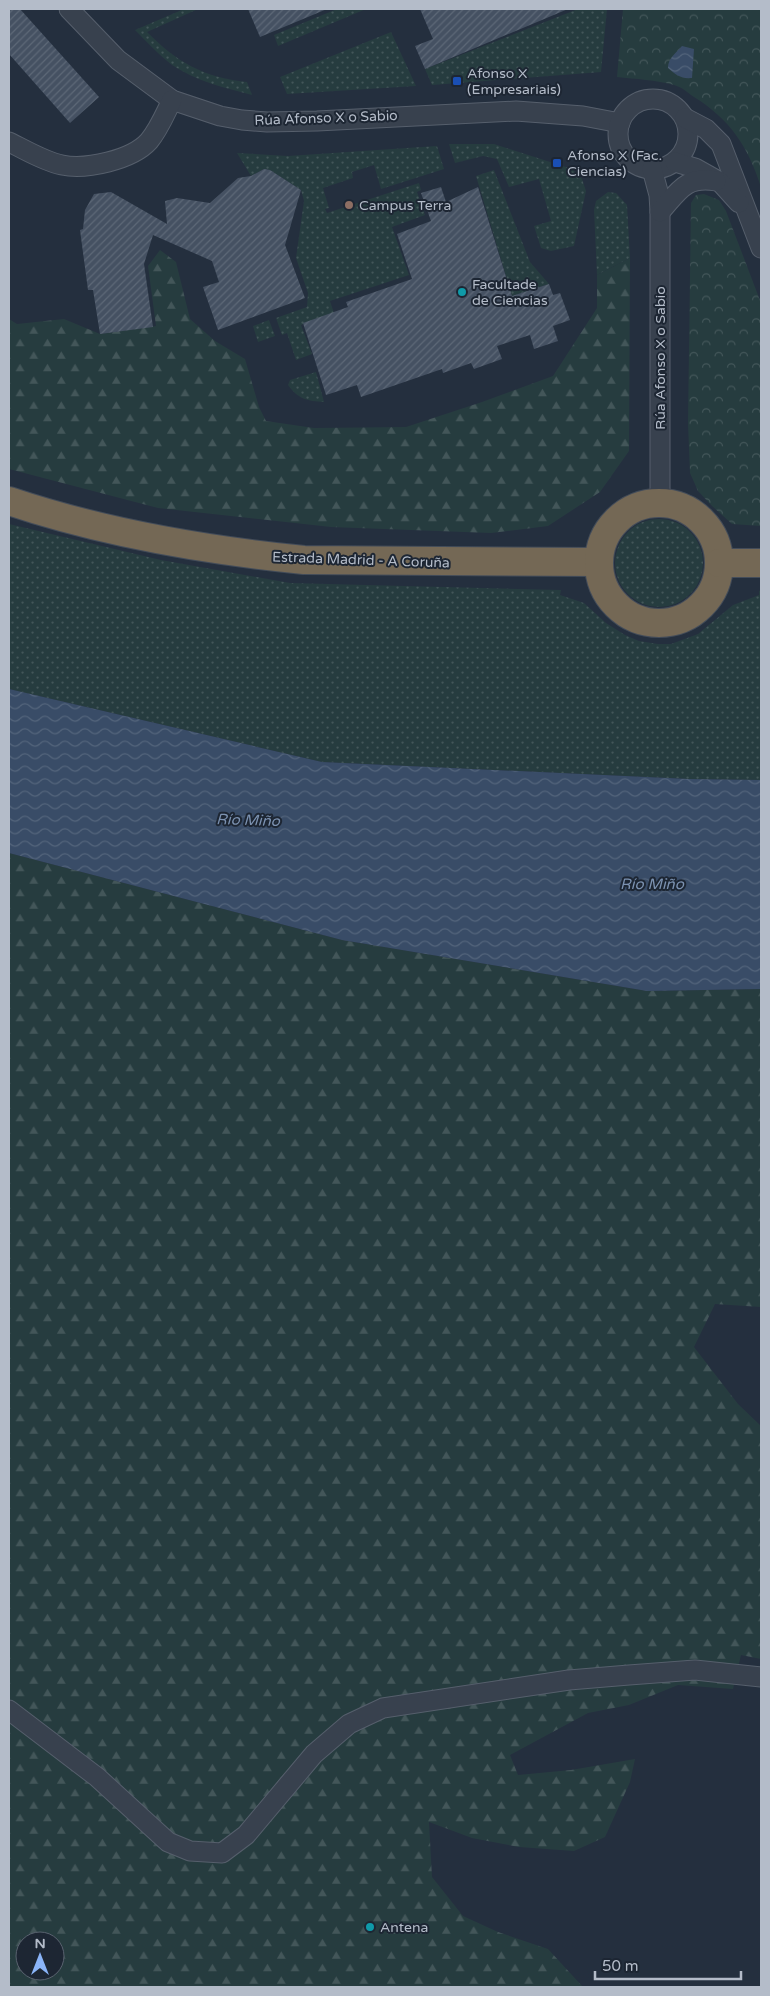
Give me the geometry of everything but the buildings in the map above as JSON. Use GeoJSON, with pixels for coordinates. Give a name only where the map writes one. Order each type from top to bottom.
{"type":"FeatureCollection","features":[{"type":"Feature","properties":{"kind":"highway","name":"Estrada Madrid - A Coruña"},"geometry":{"type":"LineString","coordinates":[[9,501],[55,516],[129,535],[256,556],[304,560],[599,562]]}},
{"type":"Feature","properties":{"kind":"highway"},"geometry":{"type":"LineString","coordinates":[[660,504],[675,506],[690,512],[702,521],[711,534],[717,548],[719,563],[717,580],[710,596],[698,609],[684,618],[667,623],[650,623],[633,618],[619,608],[608,595],[601,580],[599,562],[601,547],[617,520],[630,511],[644,505],[660,504]]}},
{"type":"Feature","properties":{"kind":"highway"},"geometry":{"type":"LineString","coordinates":[[719,563],[761,563]]}},
{"type":"Feature","properties":{"kind":"street","name":"Rúa Afonso X o Sabio"},"geometry":{"type":"LineString","coordinates":[[69,9],[118,60],[172,100],[220,116],[267,122],[516,111],[583,116],[620,124]]}},
{"type":"Feature","properties":{"kind":"street"},"geometry":{"type":"LineString","coordinates":[[9,142],[63,166],[107,163],[129,155],[147,143],[154,134],[172,100]]}},
{"type":"Feature","properties":{"kind":"street"},"geometry":{"type":"LineString","coordinates":[[645,100],[668,102],[678,109],[685,118],[689,134],[685,149],[675,162],[668,166],[652,169],[643,167],[627,157],[621,147],[620,124],[626,113],[634,105],[645,100]]}},
{"type":"Feature","properties":{"kind":"street"},"geometry":{"type":"LineString","coordinates":[[685,118],[706,129],[721,144],[761,248]]}},
{"type":"Feature","properties":{"kind":"street"},"geometry":{"type":"LineString","coordinates":[[675,162],[695,168],[720,182],[748,212]]}},
{"type":"Feature","properties":{"kind":"street","name":"Rúa Afonso X o Sabio"},"geometry":{"type":"LineString","coordinates":[[652,169],[659,195],[660,212],[660,504]]}},
{"type":"Feature","properties":{"kind":"street"},"geometry":{"type":"LineString","coordinates":[[660,212],[691,181],[703,179],[720,182]]}},
{"type":"Feature","properties":{"kind":"street"},"geometry":{"type":"LineString","coordinates":[[9,1710],[97,1777],[168,1842],[190,1851],[222,1853],[246,1835],[314,1754],[349,1724],[383,1708],[560,1681],[629,1675],[695,1670],[761,1677]]}},
{"type":"Feature","properties":{"kind":"green space"},"geometry":{"type":"Polygon","coordinates":[[[184,9],[198,9],[147,32],[158,43],[192,67],[231,80],[247,82],[252,95],[231,90],[181,71],[162,57],[135,30],[184,9]]]}},
{"type":"Feature","properties":{"kind":"green space"},"geometry":{"type":"Polygon","coordinates":[[[337,9],[366,9],[278,46],[274,35],[337,9]]]}},
{"type":"Feature","properties":{"kind":"green space"},"geometry":{"type":"Polygon","coordinates":[[[578,9],[607,9],[601,72],[432,85],[425,69],[578,9]]]}},
{"type":"Feature","properties":{"kind":"green space"},"geometry":{"type":"Polygon","coordinates":[[[623,9],[761,9],[761,187],[744,147],[728,125],[707,106],[677,86],[617,77],[623,9]]]}},
{"type":"Feature","properties":{"kind":"green space"},"geometry":{"type":"Polygon","coordinates":[[[391,32],[416,86],[287,94],[280,77],[391,32]]]}},
{"type":"Feature","properties":{"kind":"green space"},"geometry":{"type":"Polygon","coordinates":[[[449,144],[494,144],[572,169],[582,179],[586,191],[574,246],[551,251],[541,248],[534,226],[551,221],[539,179],[509,187],[497,159],[483,156],[455,163],[449,144]]]}},
{"type":"Feature","properties":{"kind":"green space"},"geometry":{"type":"Polygon","coordinates":[[[437,146],[444,169],[381,189],[374,165],[352,172],[353,178],[323,188],[329,208],[325,209],[327,213],[419,183],[421,190],[417,192],[425,215],[392,227],[409,275],[330,301],[334,313],[301,325],[312,354],[296,360],[287,333],[282,335],[276,318],[307,307],[308,293],[296,258],[304,201],[301,190],[270,170],[264,169],[251,176],[237,153],[288,156],[437,146]]]}},
{"type":"Feature","properties":{"kind":"green space"},"geometry":{"type":"Polygon","coordinates":[[[494,170],[530,262],[549,284],[512,296],[476,176],[494,170]]]}},
{"type":"Feature","properties":{"kind":"green space"},"geometry":{"type":"Polygon","coordinates":[[[608,192],[616,193],[627,205],[630,258],[597,275],[594,210],[596,201],[608,192]]]}},
{"type":"Feature","properties":{"kind":"green space"},"geometry":{"type":"Polygon","coordinates":[[[704,194],[719,200],[726,211],[761,303],[761,526],[732,524],[698,491],[690,473],[688,423],[691,203],[696,195],[704,194]]]}},
{"type":"Feature","properties":{"kind":"green space"},"geometry":{"type":"Polygon","coordinates":[[[160,250],[176,262],[190,319],[215,341],[245,359],[259,407],[266,421],[314,428],[406,427],[553,376],[597,308],[597,275],[630,258],[629,451],[600,492],[548,526],[491,533],[331,527],[158,508],[9,469],[9,319],[17,324],[64,319],[100,334],[156,326],[148,266],[160,250]]]}},
{"type":"Feature","properties":{"kind":"green space"},"geometry":{"type":"Polygon","coordinates":[[[269,320],[275,336],[258,342],[253,326],[269,320]]]}},
{"type":"Feature","properties":{"kind":"green space"},"geometry":{"type":"Polygon","coordinates":[[[316,372],[324,402],[303,398],[288,385],[290,380],[316,372]]]}},
{"type":"Feature","properties":{"kind":"green space"},"geometry":{"type":"Polygon","coordinates":[[[659,519],[676,522],[684,526],[696,538],[700,546],[703,563],[700,580],[696,588],[684,600],[676,604],[659,607],[642,604],[634,600],[622,588],[618,580],[615,563],[618,546],[622,538],[634,526],[642,522],[659,519]]]}},
{"type":"Feature","properties":{"kind":"green space"},"geometry":{"type":"Polygon","coordinates":[[[9,524],[161,560],[290,583],[561,590],[560,595],[584,603],[606,623],[625,635],[639,641],[658,644],[671,644],[698,634],[733,605],[759,595],[761,590],[761,780],[689,779],[322,762],[9,689],[9,524]]]}},
{"type":"Feature","properties":{"kind":"green space"},"geometry":{"type":"Polygon","coordinates":[[[9,853],[342,940],[647,991],[761,989],[761,1307],[715,1304],[694,1347],[738,1404],[761,1426],[761,1659],[741,1655],[733,1689],[678,1685],[629,1705],[588,1713],[510,1755],[518,1775],[571,1770],[635,1759],[630,1782],[605,1837],[574,1851],[519,1847],[472,1838],[429,1822],[432,1877],[463,1916],[498,1932],[548,1949],[583,1987],[9,1987],[9,853]]]}},
{"type":"Feature","properties":{"kind":"water"},"geometry":{"type":"Polygon","coordinates":[[[682,46],[694,49],[692,78],[679,76],[668,68],[671,58],[682,46]]]}},
{"type":"Feature","properties":{"kind":"water","name":"Río Miño"},"geometry":{"type":"Polygon","coordinates":[[[9,689],[322,762],[689,779],[761,780],[761,989],[647,991],[342,940],[9,853],[9,689]]]}},
{"type":"Feature","properties":{"kind":"place","name":"Afonso X (Empresariais)"},"geometry":{"type":"Point","coordinates":[457,81]}},
{"type":"Feature","properties":{"kind":"place","name":"Afonso X (Fac. Ciencias)"},"geometry":{"type":"Point","coordinates":[557,163]}},
{"type":"Feature","properties":{"kind":"place","name":"Campus Terra"},"geometry":{"type":"Point","coordinates":[349,205]}},
{"type":"Feature","properties":{"kind":"place","name":"Facultade de Ciencias"},"geometry":{"type":"Point","coordinates":[462,292]}},
{"type":"Feature","properties":{"kind":"place","name":"Antena"},"geometry":{"type":"Point","coordinates":[370,1927]}}]}
